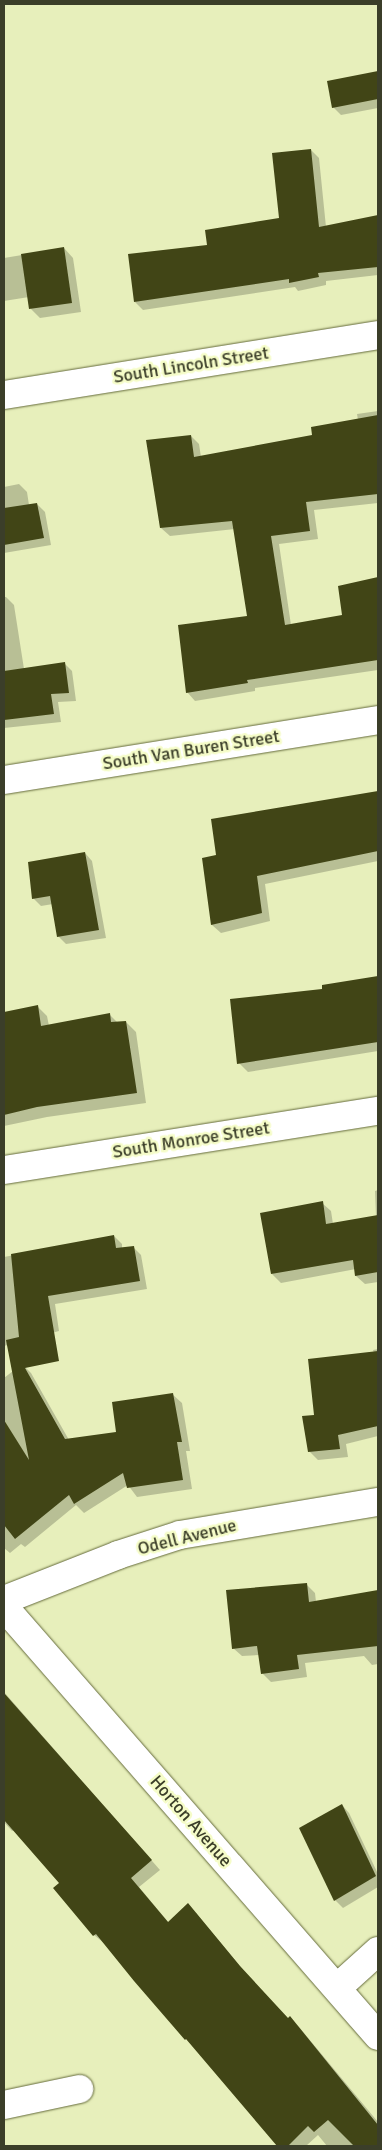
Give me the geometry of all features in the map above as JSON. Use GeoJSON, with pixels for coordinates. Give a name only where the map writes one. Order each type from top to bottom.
{"type":"FeatureCollection","features":[{"type":"Feature","properties":{"kind":"street","name":"South Lincoln Street"},"geometry":{"type":"LineString","coordinates":[[4,396],[378,335]]}},
{"type":"Feature","properties":{"kind":"street","name":"South Van Buren Street"},"geometry":{"type":"LineString","coordinates":[[4,780],[378,720]]}},
{"type":"Feature","properties":{"kind":"street","name":"South Monroe Street"},"geometry":{"type":"LineString","coordinates":[[4,1170],[378,1111]]}},
{"type":"Feature","properties":{"kind":"street","name":"Odell Avenue"},"geometry":{"type":"LineString","coordinates":[[4,1600],[118,1555],[180,1535],[378,1502]]}},
{"type":"Feature","properties":{"kind":"street","name":"Horton Avenue"},"geometry":{"type":"LineString","coordinates":[[4,1607],[378,2036]]}},
{"type":"Feature","properties":{"kind":"street"},"geometry":{"type":"LineString","coordinates":[[337,1988],[378,1952]]}},
{"type":"Feature","properties":{"kind":"street"},"geometry":{"type":"LineString","coordinates":[[4,2105],[79,2089]]}},
{"type":"Feature","properties":{"kind":"building"},"geometry":{"type":"Polygon","coordinates":[[[378,71],[378,99],[332,108],[327,81],[378,71]]]}},
{"type":"Feature","properties":{"kind":"building"},"geometry":{"type":"Polygon","coordinates":[[[311,149],[319,227],[378,215],[378,267],[318,273],[319,277],[289,283],[289,279],[134,302],[128,254],[207,245],[205,230],[279,218],[272,153],[311,149]]]}},
{"type":"Feature","properties":{"kind":"building"},"geometry":{"type":"Polygon","coordinates":[[[64,247],[72,303],[29,309],[21,254],[64,247]]]}},
{"type":"Feature","properties":{"kind":"building"},"geometry":{"type":"Polygon","coordinates":[[[378,415],[378,494],[306,502],[310,531],[271,536],[285,625],[342,615],[338,586],[378,577],[378,660],[247,680],[248,683],[186,693],[178,625],[247,616],[232,521],[160,528],[146,440],[191,435],[194,457],[312,435],[311,427],[378,415]]]}},
{"type":"Feature","properties":{"kind":"building"},"geometry":{"type":"Polygon","coordinates":[[[37,503],[44,538],[4,545],[4,508],[37,503]]]}},
{"type":"Feature","properties":{"kind":"building"},"geometry":{"type":"Polygon","coordinates":[[[65,662],[69,693],[51,694],[54,714],[4,720],[4,671],[65,662]]]}},
{"type":"Feature","properties":{"kind":"building"},"geometry":{"type":"Polygon","coordinates":[[[378,791],[378,851],[257,876],[262,913],[211,925],[202,858],[216,855],[211,819],[378,791]]]}},
{"type":"Feature","properties":{"kind":"building"},"geometry":{"type":"Polygon","coordinates":[[[85,852],[99,930],[57,937],[50,896],[32,899],[28,862],[85,852]]]}},
{"type":"Feature","properties":{"kind":"building"},"geometry":{"type":"Polygon","coordinates":[[[378,976],[378,1042],[237,1064],[230,999],[322,989],[322,985],[378,976]]]}},
{"type":"Feature","properties":{"kind":"building"},"geometry":{"type":"Polygon","coordinates":[[[38,1005],[41,1026],[110,1013],[111,1022],[126,1021],[137,1093],[37,1107],[4,1115],[4,1012],[38,1005]]]}},
{"type":"Feature","properties":{"kind":"building"},"geometry":{"type":"Polygon","coordinates":[[[323,1201],[326,1224],[378,1215],[378,1272],[355,1276],[353,1260],[271,1274],[260,1213],[323,1201]]]}},
{"type":"Feature","properties":{"kind":"building"},"geometry":{"type":"Polygon","coordinates":[[[114,1235],[116,1248],[134,1246],[140,1281],[48,1296],[59,1361],[25,1368],[65,1439],[116,1432],[112,1402],[173,1393],[182,1442],[177,1442],[183,1480],[127,1488],[123,1473],[74,1504],[69,1495],[15,1539],[4,1525],[4,1420],[29,1460],[6,1340],[19,1337],[11,1254],[114,1235]]]}},
{"type":"Feature","properties":{"kind":"building"},"geometry":{"type":"Polygon","coordinates":[[[378,1351],[378,1426],[338,1435],[340,1449],[308,1452],[302,1416],[314,1415],[308,1359],[378,1351]]]}},
{"type":"Feature","properties":{"kind":"building"},"geometry":{"type":"Polygon","coordinates":[[[307,1583],[309,1602],[378,1590],[378,1646],[297,1655],[299,1669],[261,1674],[257,1646],[232,1649],[226,1590],[307,1583]]]}},
{"type":"Feature","properties":{"kind":"building"},"geometry":{"type":"Polygon","coordinates":[[[4,1693],[152,1860],[131,1878],[168,1922],[188,1903],[240,1966],[288,2018],[290,2016],[378,2125],[378,2146],[354,2146],[328,2120],[314,2132],[308,2126],[288,2146],[277,2146],[134,1981],[96,1934],[93,1936],[53,1888],[59,1883],[4,1820],[4,1693]]]}},
{"type":"Feature","properties":{"kind":"building"},"geometry":{"type":"Polygon","coordinates":[[[342,1804],[376,1876],[334,1901],[299,1828],[342,1804]]]}}]}
